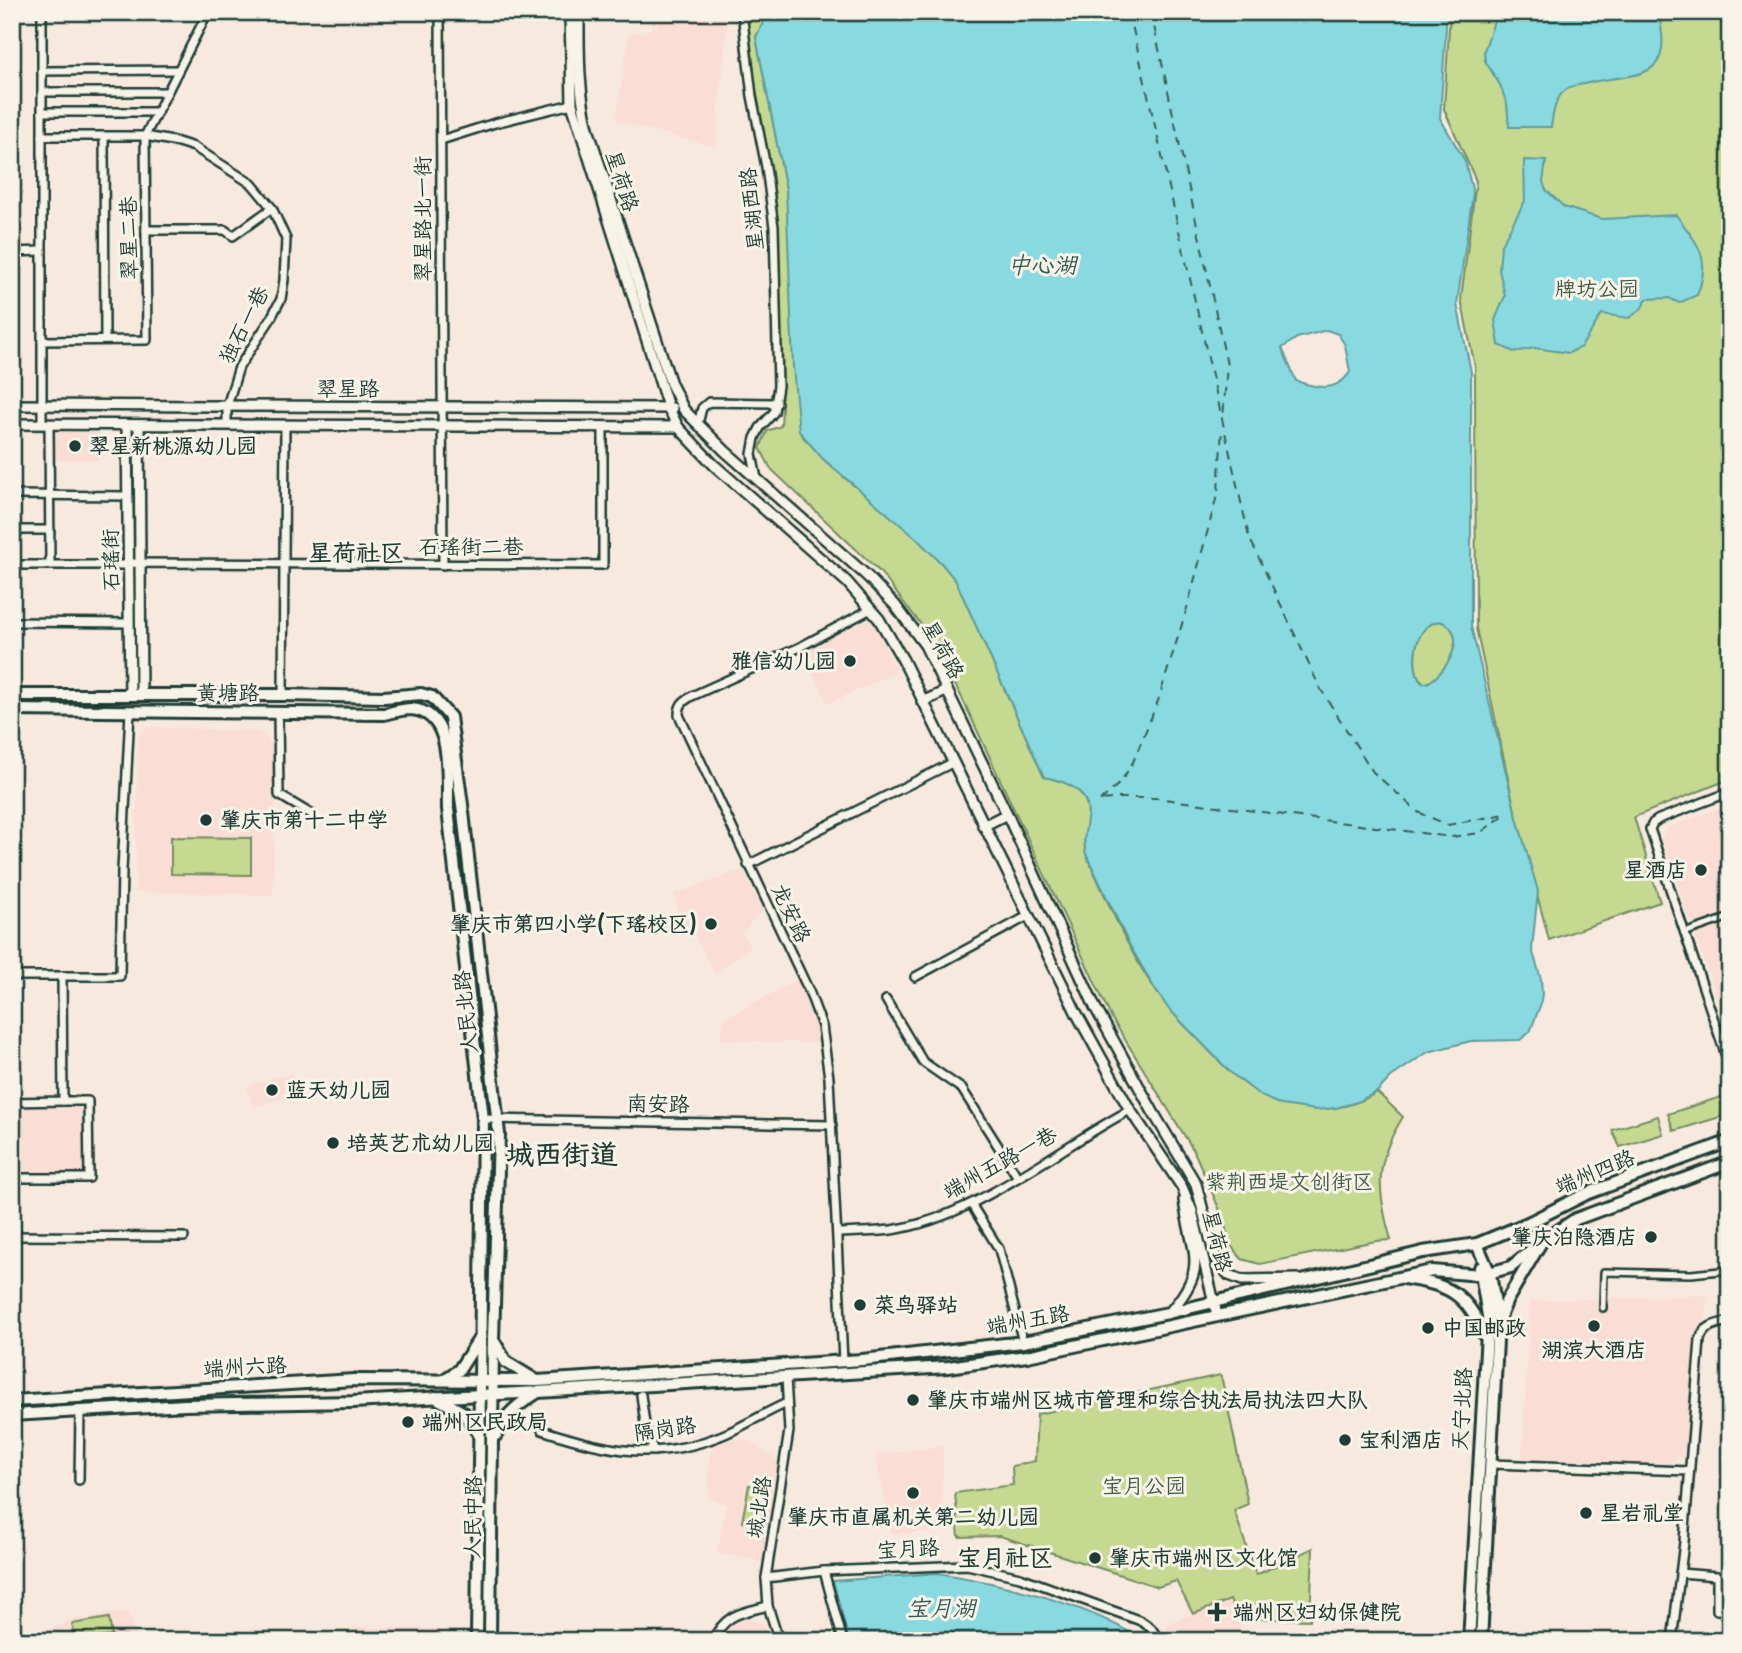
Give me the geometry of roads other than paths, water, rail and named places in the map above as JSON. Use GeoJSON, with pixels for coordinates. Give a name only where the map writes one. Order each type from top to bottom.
{"type":"FeatureCollection","features":[{"type":"Feature","properties":{"kind":"main road","name":"人民北路"},"geometry":{"type":"LineString","coordinates":[[384,697],[421,694],[432,697],[450,717],[498,1118],[493,1394]]}},
{"type":"Feature","properties":{"kind":"main road","name":"黄塘路"},"geometry":{"type":"LineString","coordinates":[[12,695],[384,697]]}},
{"type":"Feature","properties":{"kind":"main road","name":"黄塘路"},"geometry":{"type":"LineString","coordinates":[[12,709],[384,714],[408,709],[432,715],[438,722]]}},
{"type":"Feature","properties":{"kind":"main road","name":"人民北路"},"geometry":{"type":"LineString","coordinates":[[438,722],[446,758],[448,809],[483,1119],[480,1395]]}},
{"type":"Feature","properties":{"kind":"main road","name":"端州四路"},"geometry":{"type":"LineString","coordinates":[[1477,1244],[1528,1223],[1586,1194],[1730,1142]]}},
{"type":"Feature","properties":{"kind":"main road","name":"端州四路"},"geometry":{"type":"LineString","coordinates":[[1485,1275],[1511,1267],[1561,1228],[1592,1211],[1730,1161]]}},
{"type":"Feature","properties":{"kind":"main road"},"geometry":{"type":"LineString","coordinates":[[1528,1223],[1523,1232],[1525,1238],[1530,1242],[1541,1242]]}},
{"type":"Feature","properties":{"kind":"main road"},"geometry":{"type":"LineString","coordinates":[[1498,1322],[1541,1242]]}},
{"type":"Feature","properties":{"kind":"main road","name":"端州五路"},"geometry":{"type":"LineString","coordinates":[[480,1395],[537,1387],[948,1352],[1023,1342],[1168,1313],[1423,1252],[1477,1244]]}},
{"type":"Feature","properties":{"kind":"main road","name":"天宁北路"},"geometry":{"type":"LineString","coordinates":[[1469,1641],[1488,1307],[1485,1275],[1477,1244]]}},
{"type":"Feature","properties":{"kind":"main road","name":"端州五路"},"geometry":{"type":"LineString","coordinates":[[480,1380],[537,1387],[786,1377],[842,1379],[948,1372],[1398,1277],[1432,1271],[1485,1275]]}},
{"type":"Feature","properties":{"kind":"main road","name":"天宁北路"},"geometry":{"type":"LineString","coordinates":[[1481,1641],[1498,1322],[1496,1299],[1485,1275]]}},
{"type":"Feature","properties":{"kind":"main road"},"geometry":{"type":"LineString","coordinates":[[1398,1277],[1433,1282],[1453,1291],[1471,1308],[1485,1338]]}},
{"type":"Feature","properties":{"kind":"main road"},"geometry":{"type":"LineString","coordinates":[[444,1380],[459,1370],[481,1337]]}},
{"type":"Feature","properties":{"kind":"main road"},"geometry":{"type":"LineString","coordinates":[[481,1349],[493,1345],[506,1362],[537,1387],[501,1423],[493,1441]]}},
{"type":"Feature","properties":{"kind":"main road","name":"端州六路"},"geometry":{"type":"LineString","coordinates":[[12,1401],[318,1382],[480,1380]]}},
{"type":"Feature","properties":{"kind":"main road","name":"人民中路"},"geometry":{"type":"LineString","coordinates":[[490,1641],[493,1394]]}},
{"type":"Feature","properties":{"kind":"main road","name":"端州六路"},"geometry":{"type":"LineString","coordinates":[[12,1415],[480,1395]]}},
{"type":"Feature","properties":{"kind":"main road","name":"人民中路"},"geometry":{"type":"LineString","coordinates":[[477,1641],[480,1395]]}},
{"type":"Feature","properties":{"kind":"main road"},"geometry":{"type":"LineString","coordinates":[[435,1397],[464,1413],[479,1434]]}},
{"type":"Feature","properties":{"kind":"street"},"geometry":{"type":"LineString","coordinates":[[42,12],[42,405],[46,424],[50,565]]}},
{"type":"Feature","properties":{"kind":"street"},"geometry":{"type":"LineString","coordinates":[[145,136],[208,12]]}},
{"type":"Feature","properties":{"kind":"street","name":"翠星路北一街"},"geometry":{"type":"LineString","coordinates":[[440,12],[443,565]]}},
{"type":"Feature","properties":{"kind":"street","name":"星荷路"},"geometry":{"type":"LineString","coordinates":[[570,12],[577,103],[668,407],[678,427],[714,465],[846,582],[871,609],[903,660],[1077,1014],[1130,1110],[1182,1187],[1192,1211],[1217,1315]]}},
{"type":"Feature","properties":{"kind":"street","name":"星荷路"},"geometry":{"type":"LineString","coordinates":[[579,12],[577,103],[671,384],[684,410],[725,451],[866,575],[895,605],[925,645],[1007,814],[1095,1007],[1196,1184],[1214,1253],[1220,1264],[1229,1275],[1242,1280],[1306,1279]]}},
{"type":"Feature","properties":{"kind":"street","name":"星湖西路"},"geometry":{"type":"LineString","coordinates":[[741,12],[774,227],[777,403]]}},
{"type":"Feature","properties":{"kind":"street"},"geometry":{"type":"LineString","coordinates":[[42,71],[178,70]]}},
{"type":"Feature","properties":{"kind":"street"},"geometry":{"type":"LineString","coordinates":[[42,92],[167,92]]}},
{"type":"Feature","properties":{"kind":"street"},"geometry":{"type":"LineString","coordinates":[[441,140],[495,123],[577,103]]}},
{"type":"Feature","properties":{"kind":"street"},"geometry":{"type":"LineString","coordinates":[[42,112],[157,112]]}},
{"type":"Feature","properties":{"kind":"street"},"geometry":{"type":"LineString","coordinates":[[42,136],[145,136],[194,147],[252,184],[272,208],[233,236],[225,230],[146,230]]}},
{"type":"Feature","properties":{"kind":"street"},"geometry":{"type":"LineString","coordinates":[[42,341],[105,340],[104,136]]}},
{"type":"Feature","properties":{"kind":"street","name":"翠星二巷"},"geometry":{"type":"LineString","coordinates":[[105,340],[147,340],[145,136]]}},
{"type":"Feature","properties":{"kind":"street","name":"独石一巷"},"geometry":{"type":"LineString","coordinates":[[227,425],[227,406],[239,368],[281,299],[286,239],[272,208]]}},
{"type":"Feature","properties":{"kind":"street"},"geometry":{"type":"LineString","coordinates":[[12,252],[42,251]]}},
{"type":"Feature","properties":{"kind":"street"},"geometry":{"type":"LineString","coordinates":[[698,424],[702,408],[709,402],[777,403],[774,412],[755,438],[752,454],[757,479]]}},
{"type":"Feature","properties":{"kind":"street","name":"翠星路"},"geometry":{"type":"LineString","coordinates":[[12,405],[668,407],[684,410]]}},
{"type":"Feature","properties":{"kind":"street"},"geometry":{"type":"LineString","coordinates":[[648,407],[649,426]]}},
{"type":"Feature","properties":{"kind":"street","name":"翠星路"},"geometry":{"type":"LineString","coordinates":[[12,424],[678,427]]}},
{"type":"Feature","properties":{"kind":"street","name":"石瑶街"},"geometry":{"type":"LineString","coordinates":[[127,425],[129,623],[135,695]]}},
{"type":"Feature","properties":{"kind":"street","name":"石瑶街"},"geometry":{"type":"LineString","coordinates":[[135,695],[140,563],[139,425]]}},
{"type":"Feature","properties":{"kind":"street"},"geometry":{"type":"LineString","coordinates":[[283,695],[285,425]]}},
{"type":"Feature","properties":{"kind":"street","name":"石瑶街二巷"},"geometry":{"type":"LineString","coordinates":[[12,565],[603,565],[603,426]]}},
{"type":"Feature","properties":{"kind":"street"},"geometry":{"type":"LineString","coordinates":[[714,465],[725,451]]}},
{"type":"Feature","properties":{"kind":"street"},"geometry":{"type":"LineString","coordinates":[[12,495],[128,496]]}},
{"type":"Feature","properties":{"kind":"street"},"geometry":{"type":"LineString","coordinates":[[12,530],[50,530]]}},
{"type":"Feature","properties":{"kind":"street","name":"龙安路"},"geometry":{"type":"LineString","coordinates":[[843,1361],[832,1125],[822,1026],[817,1009],[682,726],[679,708],[684,700],[798,648],[871,609]]}},
{"type":"Feature","properties":{"kind":"street"},"geometry":{"type":"LineString","coordinates":[[12,622],[129,623]]}},
{"type":"Feature","properties":{"kind":"street"},"geometry":{"type":"LineString","coordinates":[[922,702],[946,691]]}},
{"type":"Feature","properties":{"kind":"street"},"geometry":{"type":"LineString","coordinates":[[12,976],[120,976],[130,711]]}},
{"type":"Feature","properties":{"kind":"street"},"geometry":{"type":"LineString","coordinates":[[278,712],[279,795],[311,814]]}},
{"type":"Feature","properties":{"kind":"street"},"geometry":{"type":"LineString","coordinates":[[748,865],[952,763]]}},
{"type":"Feature","properties":{"kind":"street"},"geometry":{"type":"LineString","coordinates":[[1730,792],[1659,820],[1653,823],[1650,830],[1730,1068]]}},
{"type":"Feature","properties":{"kind":"street"},"geometry":{"type":"LineString","coordinates":[[983,826],[1007,814]]}},
{"type":"Feature","properties":{"kind":"street"},"geometry":{"type":"LineString","coordinates":[[915,977],[1028,916]]}},
{"type":"Feature","properties":{"kind":"street"},"geometry":{"type":"LineString","coordinates":[[1684,933],[1730,917]]}},
{"type":"Feature","properties":{"kind":"street"},"geometry":{"type":"LineString","coordinates":[[62,976],[63,1101]]}},
{"type":"Feature","properties":{"kind":"street"},"geometry":{"type":"LineString","coordinates":[[886,1000],[923,1062],[962,1089],[1017,1176]]}},
{"type":"Feature","properties":{"kind":"street"},"geometry":{"type":"LineString","coordinates":[[12,1102],[89,1101],[89,1178],[12,1178]]}},
{"type":"Feature","properties":{"kind":"street","name":"端州五路一巷"},"geometry":{"type":"LineString","coordinates":[[838,1233],[892,1230],[971,1204],[1130,1110]]}},
{"type":"Feature","properties":{"kind":"street","name":"南安路"},"geometry":{"type":"LineString","coordinates":[[483,1119],[832,1125]]}},
{"type":"Feature","properties":{"kind":"street"},"geometry":{"type":"LineString","coordinates":[[1168,1313],[1191,1283],[1196,1265],[1182,1187]]}},
{"type":"Feature","properties":{"kind":"street"},"geometry":{"type":"LineString","coordinates":[[971,1204],[999,1249],[1023,1342]]}},
{"type":"Feature","properties":{"kind":"street"},"geometry":{"type":"LineString","coordinates":[[12,1236],[184,1237]]}},
{"type":"Feature","properties":{"kind":"street"},"geometry":{"type":"LineString","coordinates":[[1603,1308],[1605,1272],[1691,1274],[1730,1270]]}},
{"type":"Feature","properties":{"kind":"street"},"geometry":{"type":"LineString","coordinates":[[1672,1641],[1702,1332],[1710,1326],[1730,1321]]}},
{"type":"Feature","properties":{"kind":"street","name":"城北路"},"geometry":{"type":"LineString","coordinates":[[779,1641],[768,1606],[766,1578],[789,1431],[786,1377]]}},
{"type":"Feature","properties":{"kind":"street"},"geometry":{"type":"LineString","coordinates":[[641,1395],[646,1431],[654,1451]]}},
{"type":"Feature","properties":{"kind":"street","name":"隔岗路"},"geometry":{"type":"LineString","coordinates":[[542,1430],[582,1443],[625,1452],[654,1451],[695,1445],[727,1433],[787,1403]]}},
{"type":"Feature","properties":{"kind":"street"},"geometry":{"type":"LineString","coordinates":[[79,1480],[80,1411]]}},
{"type":"Feature","properties":{"kind":"street"},"geometry":{"type":"LineString","coordinates":[[1491,1464],[1689,1471]]}},
{"type":"Feature","properties":{"kind":"street","name":"宝月路"},"geometry":{"type":"LineString","coordinates":[[766,1578],[824,1571],[967,1565],[1020,1577],[1141,1620],[1160,1641]]}},
{"type":"Feature","properties":{"kind":"street"},"geometry":{"type":"LineString","coordinates":[[824,1571],[843,1641]]}},
{"type":"Feature","properties":{"kind":"street"},"geometry":{"type":"LineString","coordinates":[[1680,1573],[1717,1576],[1717,1610],[1730,1611]]}},
{"type":"Feature","properties":{"kind":"street"},"geometry":{"type":"LineString","coordinates":[[712,1641],[718,1628],[727,1619],[768,1606]]}},
{"type":"Feature","properties":{"kind":"water","name":"中心湖"},"geometry":{"type":"Polygon","coordinates":[[[764,12],[1447,12],[1440,118],[1465,161],[1473,193],[1457,304],[1471,372],[1471,626],[1515,811],[1538,891],[1532,949],[1541,979],[1542,994],[1530,1032],[1520,1040],[1471,1041],[1428,1052],[1391,1077],[1377,1092],[1357,1102],[1316,1110],[1281,1105],[1261,1096],[1231,1073],[1168,1008],[1130,946],[1086,854],[1086,802],[1076,789],[1061,781],[1044,777],[956,581],[916,538],[822,458],[799,431],[793,367],[786,189],[756,37],[764,21],[764,12]],[[1327,330],[1297,338],[1282,348],[1296,381],[1311,386],[1332,386],[1345,379],[1350,372],[1345,345],[1338,334],[1327,330]],[[1440,621],[1422,632],[1415,652],[1417,673],[1423,683],[1429,682],[1444,668],[1454,647],[1455,637],[1450,628],[1440,621]]]}},
{"type":"Feature","properties":{"kind":"water"},"geometry":{"type":"Polygon","coordinates":[[[1497,12],[1658,12],[1662,36],[1661,53],[1656,64],[1647,71],[1568,88],[1557,100],[1551,127],[1509,127],[1507,104],[1500,85],[1485,61],[1484,51],[1497,12]]]}},
{"type":"Feature","properties":{"kind":"water"},"geometry":{"type":"Polygon","coordinates":[[[1524,160],[1546,161],[1543,182],[1546,190],[1564,207],[1602,219],[1676,215],[1696,243],[1703,261],[1697,295],[1679,303],[1669,298],[1647,299],[1641,309],[1629,318],[1602,314],[1581,347],[1569,353],[1535,348],[1514,352],[1499,345],[1495,320],[1505,296],[1499,270],[1501,245],[1525,201],[1524,160]]]}},
{"type":"Feature","properties":{"kind":"water","name":"宝月湖"},"geometry":{"type":"Polygon","coordinates":[[[938,1573],[1045,1597],[1097,1616],[1144,1641],[849,1641],[833,1581],[938,1573]]]}},
{"type":"Feature","properties":{"kind":"place","name":"翠星新桃源幼儿园"},"geometry":{"type":"Point","coordinates":[75,446]}},
{"type":"Feature","properties":{"kind":"place","name":"雅信幼儿园"},"geometry":{"type":"Point","coordinates":[850,661]}},
{"type":"Feature","properties":{"kind":"place","name":"肇庆市第十二中学"},"geometry":{"type":"Point","coordinates":[206,820]}},
{"type":"Feature","properties":{"kind":"place","name":"星酒店"},"geometry":{"type":"Point","coordinates":[1701,870]}},
{"type":"Feature","properties":{"kind":"place","name":"肇庆市第四小学(下瑶校区)"},"geometry":{"type":"Point","coordinates":[711,924]}},
{"type":"Feature","properties":{"kind":"place","name":"蓝天幼儿园"},"geometry":{"type":"Point","coordinates":[272,1090]}},
{"type":"Feature","properties":{"kind":"place","name":"培英艺术幼儿园"},"geometry":{"type":"Point","coordinates":[333,1143]}},
{"type":"Feature","properties":{"kind":"place","name":"肇庆泊隐酒店"},"geometry":{"type":"Point","coordinates":[1651,1237]}},
{"type":"Feature","properties":{"kind":"place","name":"菜鸟驿站"},"geometry":{"type":"Point","coordinates":[860,1305]}},
{"type":"Feature","properties":{"kind":"place","name":"湖滨大酒店"},"geometry":{"type":"Point","coordinates":[1594,1326]}},
{"type":"Feature","properties":{"kind":"place","name":"中国邮政"},"geometry":{"type":"Point","coordinates":[1428,1328]}},
{"type":"Feature","properties":{"kind":"place","name":"肇庆市端州区城市管理和综合执法局执法四大队"},"geometry":{"type":"Point","coordinates":[913,1400]}},
{"type":"Feature","properties":{"kind":"place","name":"端州区民政局"},"geometry":{"type":"Point","coordinates":[408,1422]}},
{"type":"Feature","properties":{"kind":"place","name":"宝利酒店"},"geometry":{"type":"Point","coordinates":[1345,1440]}},
{"type":"Feature","properties":{"kind":"place","name":"肇庆市直属机关第二幼儿园"},"geometry":{"type":"Point","coordinates":[913,1493]}},
{"type":"Feature","properties":{"kind":"place","name":"星岩礼堂"},"geometry":{"type":"Point","coordinates":[1586,1513]}},
{"type":"Feature","properties":{"kind":"place","name":"肇庆市端州区文化馆"},"geometry":{"type":"Point","coordinates":[1095,1558]}},
{"type":"Feature","properties":{"kind":"place","name":"端州区妇幼保健院"},"geometry":{"type":"Point","coordinates":[1217,1612]}},
{"type":"Feature","properties":{"kind":"district","name":"星荷社区"},"geometry":{"type":"Point","coordinates":[356,553]}},
{"type":"Feature","properties":{"kind":"district","name":"城西街道"},"geometry":{"type":"Point","coordinates":[562,1154]}},
{"type":"Feature","properties":{"kind":"district","name":"宝月社区"},"geometry":{"type":"Point","coordinates":[1005,1558]}},
{"type":"Feature","properties":{"kind":"park label","name":"牌坊公园"},"geometry":{"type":"Point","coordinates":[1597,289]}},
{"type":"Feature","properties":{"kind":"park label","name":"紫荆西堤文创街区"},"geometry":{"type":"Point","coordinates":[1289,1182]}},
{"type":"Feature","properties":{"kind":"park label","name":"宝月公园"},"geometry":{"type":"Point","coordinates":[1144,1486]}}]}
